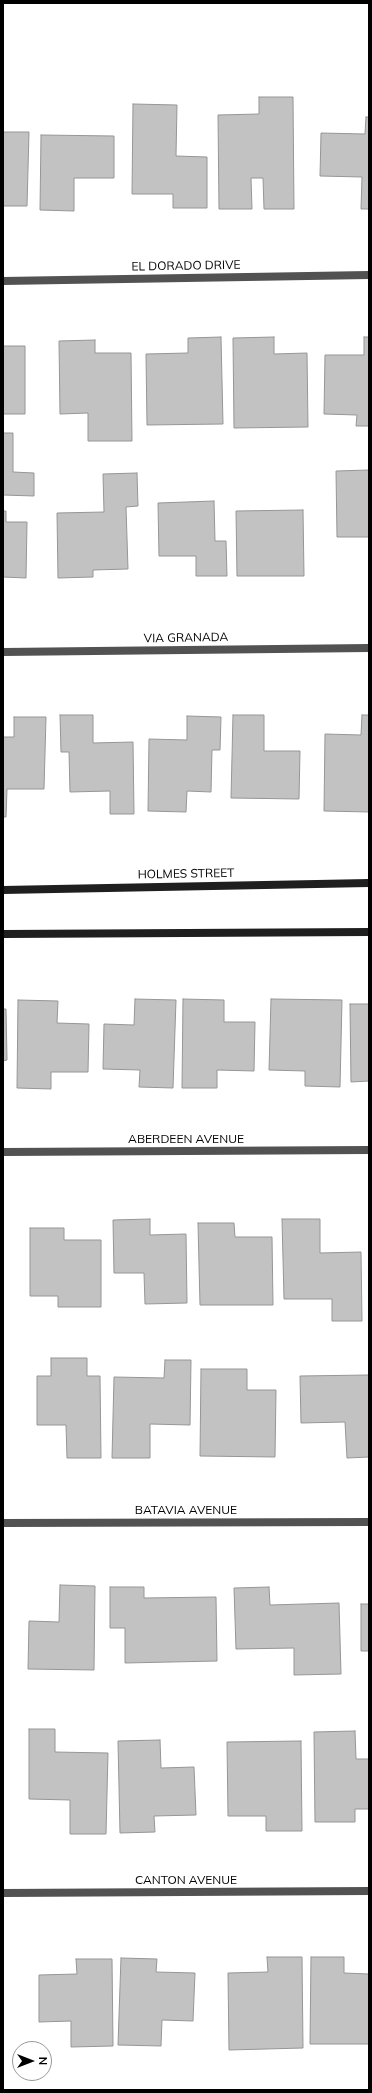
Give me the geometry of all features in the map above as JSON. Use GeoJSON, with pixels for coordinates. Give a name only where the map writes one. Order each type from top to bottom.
{"type":"FeatureCollection","features":[{"type":"Feature","properties":{"kind":"main road","name":"HOLMES STREET"},"geometry":{"type":"LineString","coordinates":[[3,890],[369,883]]}},
{"type":"Feature","properties":{"kind":"main road"},"geometry":{"type":"LineString","coordinates":[[3,934],[369,932]]}},
{"type":"Feature","properties":{"kind":"street","name":"EL DORADO DRIVE"},"geometry":{"type":"LineString","coordinates":[[3,281],[369,275]]}},
{"type":"Feature","properties":{"kind":"street","name":"VIA GRANADA"},"geometry":{"type":"LineString","coordinates":[[3,652],[369,648]]}},
{"type":"Feature","properties":{"kind":"street","name":"ABERDEEN AVENUE"},"geometry":{"type":"LineString","coordinates":[[3,1152],[369,1150]]}},
{"type":"Feature","properties":{"kind":"street","name":"BATAVIA AVENUE"},"geometry":{"type":"LineString","coordinates":[[3,1523],[369,1522]]}},
{"type":"Feature","properties":{"kind":"street","name":"CANTON AVENUE"},"geometry":{"type":"LineString","coordinates":[[3,1893],[369,1891]]}},
{"type":"Feature","properties":{"kind":"building"},"geometry":{"type":"Polygon","coordinates":[[[259,97],[293,97],[294,209],[264,209],[263,178],[251,178],[252,209],[219,209],[218,115],[259,114],[259,97]]]}},
{"type":"Feature","properties":{"kind":"building"},"geometry":{"type":"Polygon","coordinates":[[[133,104],[177,105],[176,156],[207,157],[207,208],[173,208],[173,194],[132,194],[133,104]]]}},
{"type":"Feature","properties":{"kind":"building"},"geometry":{"type":"Polygon","coordinates":[[[366,117],[369,117],[369,209],[361,209],[362,177],[320,176],[321,133],[365,134],[366,117]]]}},
{"type":"Feature","properties":{"kind":"building"},"geometry":{"type":"Polygon","coordinates":[[[3,132],[29,132],[27,206],[3,206],[3,132]]]}},
{"type":"Feature","properties":{"kind":"building"},"geometry":{"type":"Polygon","coordinates":[[[41,135],[114,136],[114,178],[74,178],[74,211],[40,210],[41,135]]]}},
{"type":"Feature","properties":{"kind":"building"},"geometry":{"type":"Polygon","coordinates":[[[221,337],[223,424],[147,425],[146,354],[188,353],[188,338],[221,337]]]}},
{"type":"Feature","properties":{"kind":"building"},"geometry":{"type":"Polygon","coordinates":[[[274,337],[274,354],[307,353],[308,427],[234,428],[233,338],[274,337]]]}},
{"type":"Feature","properties":{"kind":"building"},"geometry":{"type":"Polygon","coordinates":[[[364,337],[369,337],[369,426],[356,426],[357,415],[324,414],[325,355],[364,355],[364,337]]]}},
{"type":"Feature","properties":{"kind":"building"},"geometry":{"type":"Polygon","coordinates":[[[95,340],[95,353],[131,353],[132,441],[88,441],[88,413],[60,414],[59,341],[95,340]]]}},
{"type":"Feature","properties":{"kind":"building"},"geometry":{"type":"Polygon","coordinates":[[[3,346],[25,346],[25,414],[3,414],[3,346]]]}},
{"type":"Feature","properties":{"kind":"building"},"geometry":{"type":"Polygon","coordinates":[[[3,433],[13,433],[13,472],[34,473],[34,496],[3,495],[3,433]]]}},
{"type":"Feature","properties":{"kind":"building"},"geometry":{"type":"Polygon","coordinates":[[[369,470],[369,537],[337,537],[336,471],[369,470]]]}},
{"type":"Feature","properties":{"kind":"building"},"geometry":{"type":"Polygon","coordinates":[[[137,473],[138,506],[126,507],[128,569],[93,570],[93,577],[58,578],[57,513],[104,512],[103,474],[137,473]]]}},
{"type":"Feature","properties":{"kind":"building"},"geometry":{"type":"Polygon","coordinates":[[[214,501],[215,541],[226,541],[227,576],[196,576],[196,556],[159,556],[158,503],[214,501]]]}},
{"type":"Feature","properties":{"kind":"building"},"geometry":{"type":"Polygon","coordinates":[[[303,510],[304,576],[237,576],[236,511],[303,510]]]}},
{"type":"Feature","properties":{"kind":"building"},"geometry":{"type":"Polygon","coordinates":[[[3,511],[6,511],[6,522],[27,522],[26,578],[3,577],[3,511]]]}},
{"type":"Feature","properties":{"kind":"building"},"geometry":{"type":"Polygon","coordinates":[[[60,715],[93,715],[93,743],[133,742],[134,814],[110,814],[110,791],[70,792],[69,752],[61,752],[60,715]]]}},
{"type":"Feature","properties":{"kind":"building"},"geometry":{"type":"Polygon","coordinates":[[[233,715],[264,715],[264,751],[300,751],[299,799],[231,798],[233,715]]]}},
{"type":"Feature","properties":{"kind":"building"},"geometry":{"type":"Polygon","coordinates":[[[362,715],[369,715],[369,812],[324,811],[325,734],[361,735],[362,715]]]}},
{"type":"Feature","properties":{"kind":"building"},"geometry":{"type":"Polygon","coordinates":[[[187,716],[221,717],[220,750],[212,750],[211,792],[187,791],[186,812],[148,811],[149,739],[187,740],[187,716]]]}},
{"type":"Feature","properties":{"kind":"building"},"geometry":{"type":"Polygon","coordinates":[[[14,717],[46,717],[44,789],[7,789],[6,817],[3,817],[3,737],[14,737],[14,717]]]}},
{"type":"Feature","properties":{"kind":"building"},"geometry":{"type":"Polygon","coordinates":[[[135,999],[176,1000],[173,1088],[139,1087],[140,1070],[103,1069],[104,1024],[134,1025],[135,999]]]}},
{"type":"Feature","properties":{"kind":"building"},"geometry":{"type":"Polygon","coordinates":[[[183,999],[224,1000],[224,1022],[255,1022],[254,1071],[217,1070],[217,1088],[182,1088],[183,999]]]}},
{"type":"Feature","properties":{"kind":"building"},"geometry":{"type":"Polygon","coordinates":[[[271,999],[342,1000],[340,1087],[305,1086],[305,1071],[269,1070],[271,999]]]}},
{"type":"Feature","properties":{"kind":"building"},"geometry":{"type":"Polygon","coordinates":[[[18,1000],[58,1001],[57,1023],[89,1024],[88,1072],[51,1072],[51,1089],[17,1088],[18,1000]]]}},
{"type":"Feature","properties":{"kind":"building"},"geometry":{"type":"Polygon","coordinates":[[[350,1004],[369,1004],[369,1081],[351,1082],[350,1004]]]}},
{"type":"Feature","properties":{"kind":"building"},"geometry":{"type":"Polygon","coordinates":[[[3,1009],[6,1009],[7,1060],[3,1061],[3,1009]]]}},
{"type":"Feature","properties":{"kind":"building"},"geometry":{"type":"Polygon","coordinates":[[[150,1219],[150,1235],[186,1234],[187,1303],[145,1304],[144,1273],[114,1273],[113,1220],[150,1219]]]}},
{"type":"Feature","properties":{"kind":"building"},"geometry":{"type":"Polygon","coordinates":[[[282,1219],[320,1219],[320,1253],[361,1252],[362,1321],[332,1321],[332,1299],[284,1299],[282,1219]]]}},
{"type":"Feature","properties":{"kind":"building"},"geometry":{"type":"Polygon","coordinates":[[[198,1223],[234,1223],[235,1237],[272,1237],[273,1305],[200,1305],[198,1223]]]}},
{"type":"Feature","properties":{"kind":"building"},"geometry":{"type":"Polygon","coordinates":[[[30,1228],[64,1228],[64,1240],[101,1240],[101,1307],[58,1307],[58,1296],[30,1296],[30,1228]]]}},
{"type":"Feature","properties":{"kind":"building"},"geometry":{"type":"Polygon","coordinates":[[[51,1358],[87,1358],[87,1376],[100,1376],[101,1458],[67,1458],[66,1425],[37,1425],[37,1376],[51,1376],[51,1358]]]}},
{"type":"Feature","properties":{"kind":"building"},"geometry":{"type":"Polygon","coordinates":[[[165,1360],[191,1360],[190,1425],[150,1424],[150,1458],[112,1458],[114,1377],[164,1378],[165,1360]]]}},
{"type":"Feature","properties":{"kind":"building"},"geometry":{"type":"Polygon","coordinates":[[[201,1369],[247,1369],[247,1390],[276,1390],[275,1457],[200,1456],[201,1369]]]}},
{"type":"Feature","properties":{"kind":"building"},"geometry":{"type":"Polygon","coordinates":[[[369,1375],[369,1457],[347,1458],[345,1422],[301,1423],[300,1376],[369,1375]]]}},
{"type":"Feature","properties":{"kind":"building"},"geometry":{"type":"Polygon","coordinates":[[[60,1585],[95,1586],[94,1670],[28,1669],[29,1621],[59,1622],[60,1585]]]}},
{"type":"Feature","properties":{"kind":"building"},"geometry":{"type":"Polygon","coordinates":[[[110,1587],[144,1587],[144,1598],[216,1597],[217,1661],[125,1663],[125,1628],[110,1628],[110,1587]]]}},
{"type":"Feature","properties":{"kind":"building"},"geometry":{"type":"Polygon","coordinates":[[[269,1587],[270,1605],[339,1603],[341,1674],[294,1675],[294,1648],[236,1649],[234,1588],[269,1587]]]}},
{"type":"Feature","properties":{"kind":"building"},"geometry":{"type":"Polygon","coordinates":[[[361,1604],[369,1604],[369,1651],[361,1651],[361,1604]]]}},
{"type":"Feature","properties":{"kind":"building"},"geometry":{"type":"Polygon","coordinates":[[[29,1729],[55,1729],[55,1752],[108,1753],[106,1834],[70,1834],[70,1800],[29,1799],[29,1729]]]}},
{"type":"Feature","properties":{"kind":"building"},"geometry":{"type":"Polygon","coordinates":[[[355,1731],[356,1759],[369,1759],[369,1809],[355,1809],[355,1822],[315,1822],[314,1732],[355,1731]]]}},
{"type":"Feature","properties":{"kind":"building"},"geometry":{"type":"Polygon","coordinates":[[[160,1740],[161,1768],[194,1767],[196,1815],[154,1816],[155,1832],[120,1833],[118,1741],[160,1740]]]}},
{"type":"Feature","properties":{"kind":"building"},"geometry":{"type":"Polygon","coordinates":[[[301,1741],[302,1831],[266,1831],[266,1816],[228,1816],[227,1742],[301,1741]]]}},
{"type":"Feature","properties":{"kind":"building"},"geometry":{"type":"Polygon","coordinates":[[[267,1957],[302,1957],[303,2048],[229,2050],[228,1973],[268,1972],[267,1957]]]}},
{"type":"Feature","properties":{"kind":"building"},"geometry":{"type":"Polygon","coordinates":[[[311,1957],[344,1957],[344,1973],[369,1974],[369,2044],[310,2044],[311,1957]]]}},
{"type":"Feature","properties":{"kind":"building"},"geometry":{"type":"Polygon","coordinates":[[[121,1958],[157,1959],[156,1972],[195,1973],[193,2021],[162,2020],[161,2046],[118,2045],[121,1958]]]}},
{"type":"Feature","properties":{"kind":"building"},"geometry":{"type":"Polygon","coordinates":[[[76,1959],[112,1959],[113,2046],[71,2047],[71,2021],[39,2022],[39,1975],[77,1974],[76,1959]]]}}]}
